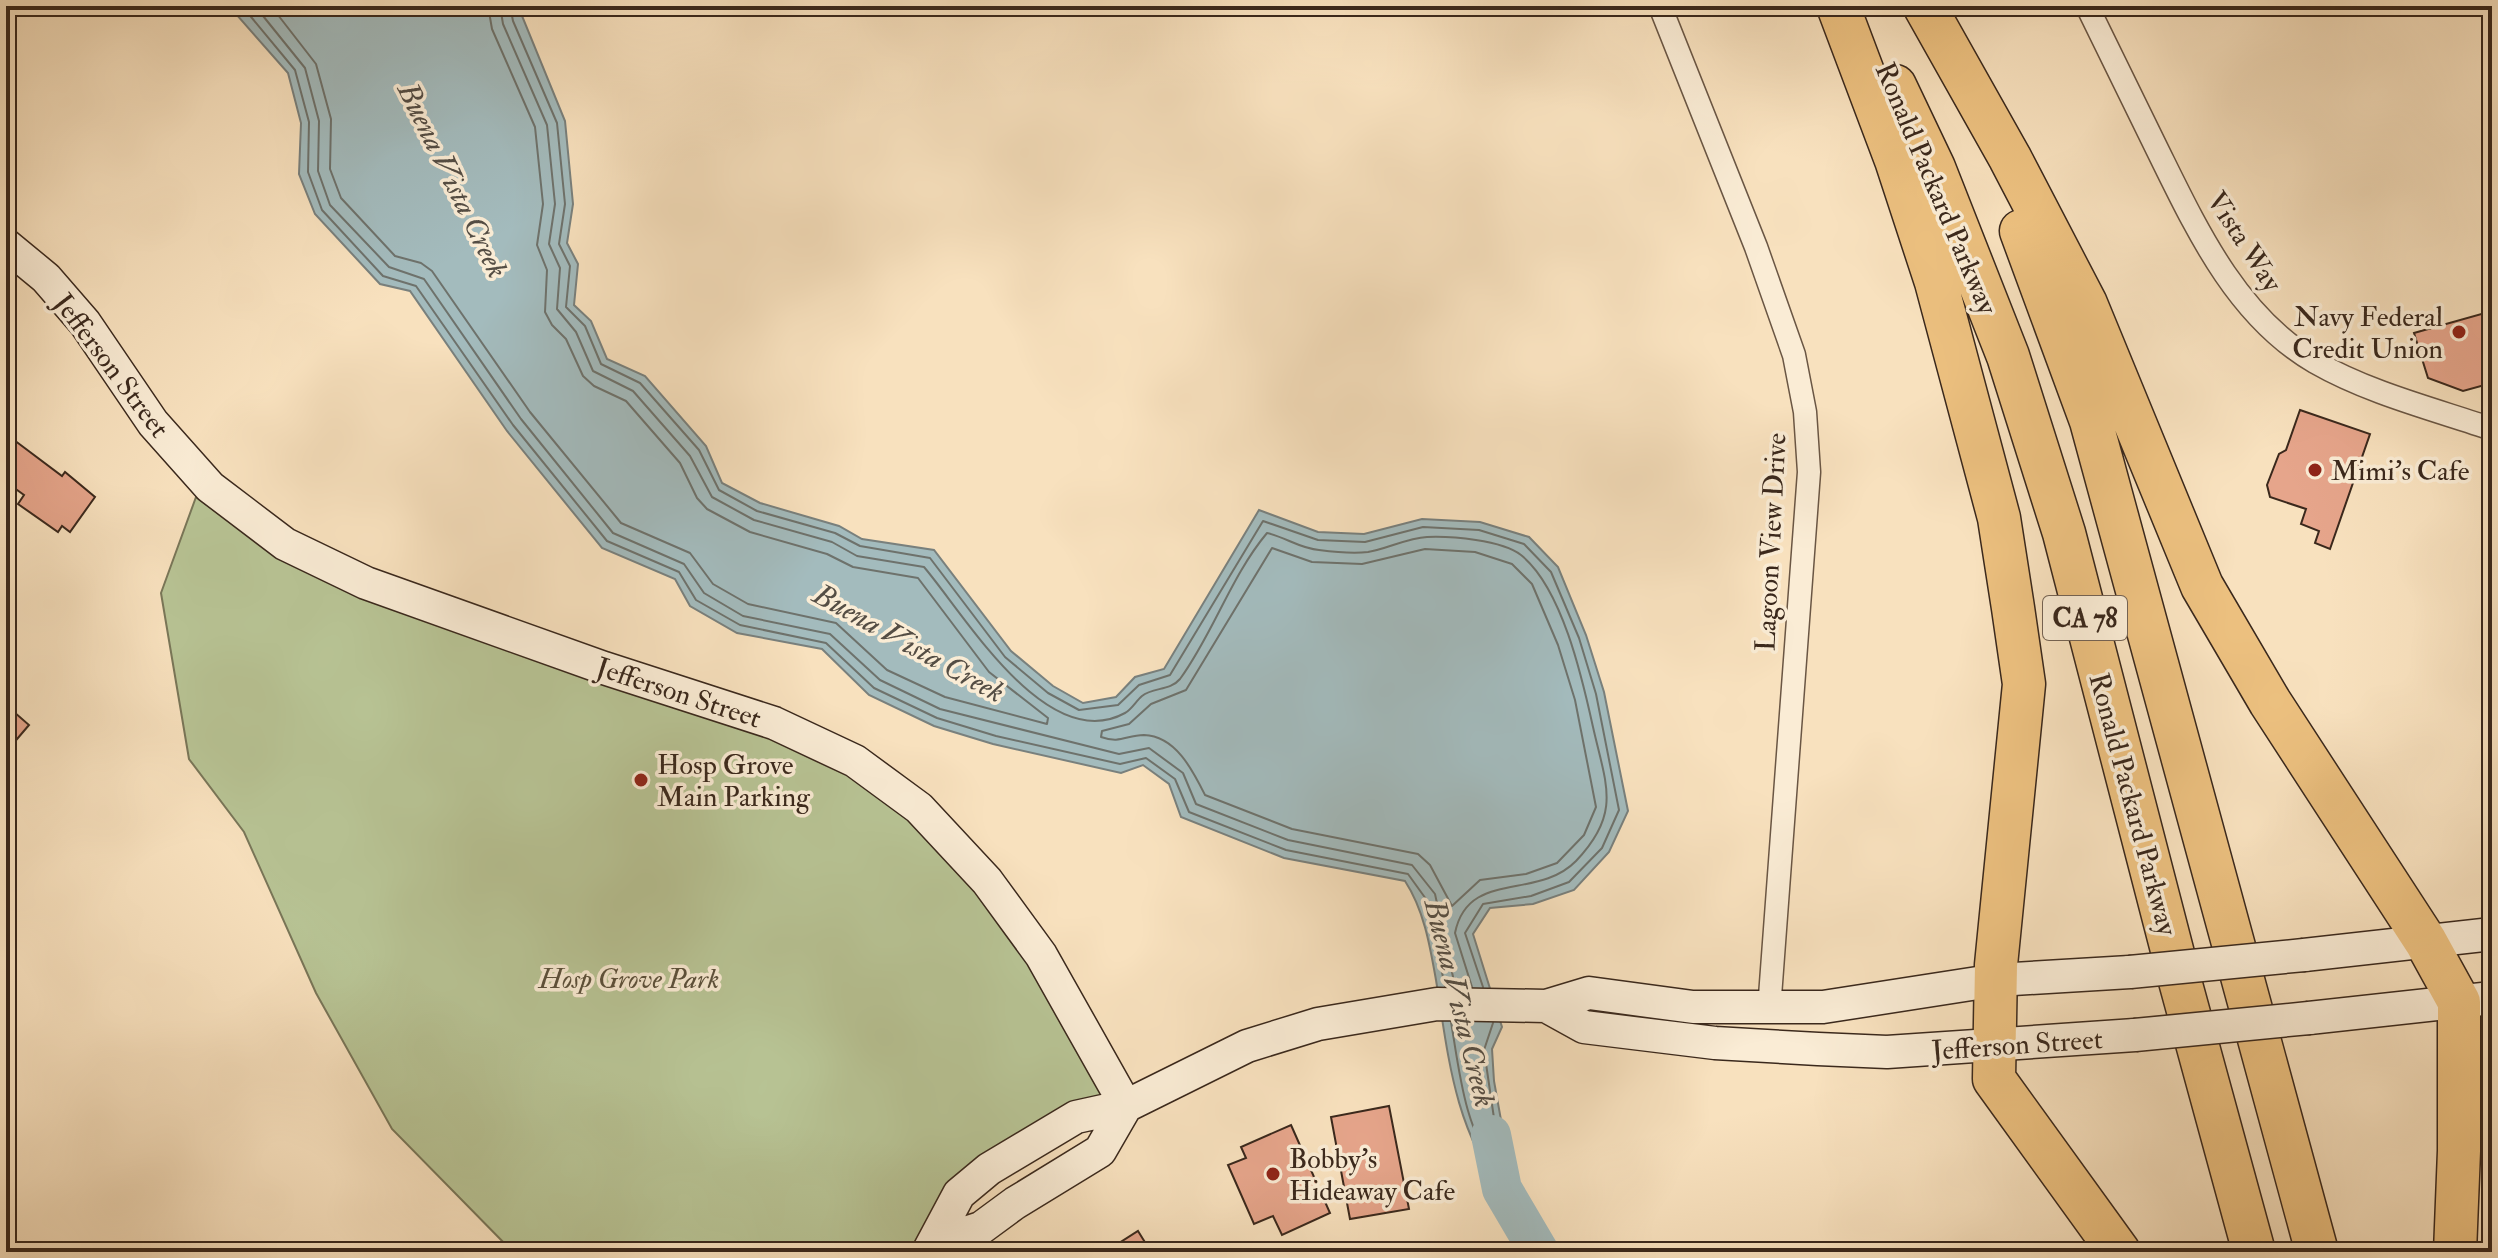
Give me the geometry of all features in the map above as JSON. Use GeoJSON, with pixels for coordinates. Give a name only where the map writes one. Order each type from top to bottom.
{"type":"FeatureCollection","features":[{"type":"Feature","properties":{"kind":"highway"},"geometry":{"type":"LineString","coordinates":[[1838,6],[1896,160],[1936,282],[1999,518],[2024,684],[1997,980],[1998,1045],[1994,1079],[2119,1252]]}},
{"type":"Feature","properties":{"kind":"highway","name":"Ronald Packard Parkway"},"geometry":{"type":"LineString","coordinates":[[1854,6],[1934,168],[2008,356],[2036,443],[2064,533],[2254,1252]]}},
{"type":"Feature","properties":{"kind":"highway"},"geometry":{"type":"LineString","coordinates":[[1924,7],[2010,158],[2086,304],[2202,586],[2270,702],[2426,942],[2476,1000],[2459,1151],[2455,1252]]}},
{"type":"Feature","properties":{"kind":"highway","name":"CA 78"},"geometry":{"type":"LineString","coordinates":[[1924,7],[1999,175],[2050,304],[2091,421],[2317,1252]]}},
{"type":"Feature","properties":{"kind":"main road","name":"Jefferson Street"},"geometry":{"type":"LineString","coordinates":[[6,245],[46,278],[85,323],[153,423],[210,487],[285,544],[366,583],[774,723],[855,761],[919,808],[987,881],[1041,955],[1126,1106],[1247,1046],[1284,1032],[1437,1004],[1546,1006],[1589,993],[1693,1007],[1769,1010],[1823,1007],[1997,980],[2130,972],[2492,934]]}},
{"type":"Feature","properties":{"kind":"main road","name":"Jefferson Street"},"geometry":{"type":"LineString","coordinates":[[1546,1006],[1584,1027],[1715,1043],[1887,1052],[2135,1035],[2476,1000]]}},
{"type":"Feature","properties":{"kind":"main road"},"geometry":{"type":"LineString","coordinates":[[931,1248],[959,1194],[989,1169],[1076,1117],[1126,1106]]}},
{"type":"Feature","properties":{"kind":"main road"},"geometry":{"type":"LineString","coordinates":[[931,1248],[981,1228],[1100,1151],[1126,1106]]}},
{"type":"Feature","properties":{"kind":"street","name":"Lagoon View Drive"},"geometry":{"type":"LineString","coordinates":[[1660,6],[1761,260],[1794,355],[1805,412],[1809,472],[1769,1010]]}},
{"type":"Feature","properties":{"kind":"street","name":"Vista Way"},"geometry":{"type":"LineString","coordinates":[[2087,6],[2189,214],[2222,271],[2262,320],[2313,361],[2368,388],[2492,429]]}},
{"type":"Feature","properties":{"kind":"green space","name":"Hosp Grove Park"},"geometry":{"type":"Polygon","coordinates":[[[196,497],[276,556],[778,737],[868,784],[932,838],[989,901],[1044,978],[1110,1101],[961,1203],[919,1252],[513,1252],[392,1129],[316,993],[244,832],[189,759],[161,593],[196,497]]]}},
{"type":"Feature","properties":{"kind":"water"},"geometry":{"type":"Polygon","coordinates":[[[229,6],[518,6],[565,121],[573,204],[567,243],[578,264],[574,305],[591,321],[607,359],[645,376],[706,446],[722,483],[760,503],[839,526],[862,539],[934,550],[1011,651],[1053,686],[1083,703],[1116,697],[1135,677],[1164,669],[1259,510],[1318,532],[1364,534],[1422,519],[1480,522],[1529,537],[1558,567],[1586,635],[1604,692],[1628,811],[1609,852],[1574,890],[1533,904],[1490,908],[1473,934],[1502,1027],[1492,1049],[1494,1081],[1511,1176],[1502,1189],[1486,1166],[1463,1116],[1450,1062],[1429,941],[1422,916],[1405,881],[1284,858],[1181,817],[1169,784],[1143,765],[1121,773],[993,744],[934,726],[869,695],[822,649],[737,633],[690,606],[675,579],[602,548],[507,431],[410,291],[380,284],[315,214],[299,174],[301,123],[288,73],[229,6]]]}},
{"type":"Feature","properties":{"kind":"building"},"geometry":{"type":"Polygon","coordinates":[[[2492,311],[2492,383],[2463,391],[2428,378],[2414,333],[2492,311]]]}},
{"type":"Feature","properties":{"kind":"building","name":"Mimi's Cafe"},"geometry":{"type":"Polygon","coordinates":[[[2300,410],[2370,434],[2330,549],[2315,543],[2319,531],[2301,524],[2306,509],[2270,497],[2267,485],[2279,454],[2286,450],[2300,410]]]}},
{"type":"Feature","properties":{"kind":"building"},"geometry":{"type":"Polygon","coordinates":[[[14,440],[62,476],[65,472],[95,497],[70,532],[62,526],[58,532],[18,504],[24,495],[6,482],[6,451],[14,440]]]}},
{"type":"Feature","properties":{"kind":"building"},"geometry":{"type":"Polygon","coordinates":[[[6,705],[29,725],[6,752],[6,705]]]}},
{"type":"Feature","properties":{"kind":"building"},"geometry":{"type":"Polygon","coordinates":[[[1389,1106],[1409,1209],[1350,1219],[1331,1117],[1389,1106]]]}},
{"type":"Feature","properties":{"kind":"building","name":"Bobby's Hideaway Cafe"},"geometry":{"type":"Polygon","coordinates":[[[1291,1125],[1330,1213],[1282,1235],[1273,1216],[1254,1224],[1228,1165],[1246,1158],[1241,1147],[1291,1125]]]}},
{"type":"Feature","properties":{"kind":"building"},"geometry":{"type":"Polygon","coordinates":[[[1138,1231],[1151,1252],[1105,1252],[1138,1231]]]}},
{"type":"Feature","properties":{"kind":"waterway","name":"Buena Vista Creek"},"geometry":{"type":"LineString","coordinates":[[1491,1135],[1502,1189],[1539,1252]]}},
{"type":"Feature","properties":{"kind":"place","name":"Navy Federal Credit Union"},"geometry":{"type":"Point","coordinates":[2459,332]}},
{"type":"Feature","properties":{"kind":"place","name":"Mimi's Cafe"},"geometry":{"type":"Point","coordinates":[2315,470]}},
{"type":"Feature","properties":{"kind":"place","name":"Hosp Grove Main Parking"},"geometry":{"type":"Point","coordinates":[641,780]}},
{"type":"Feature","properties":{"kind":"place","name":"Bobby's Hideaway Cafe"},"geometry":{"type":"Point","coordinates":[1273,1174]}}]}
